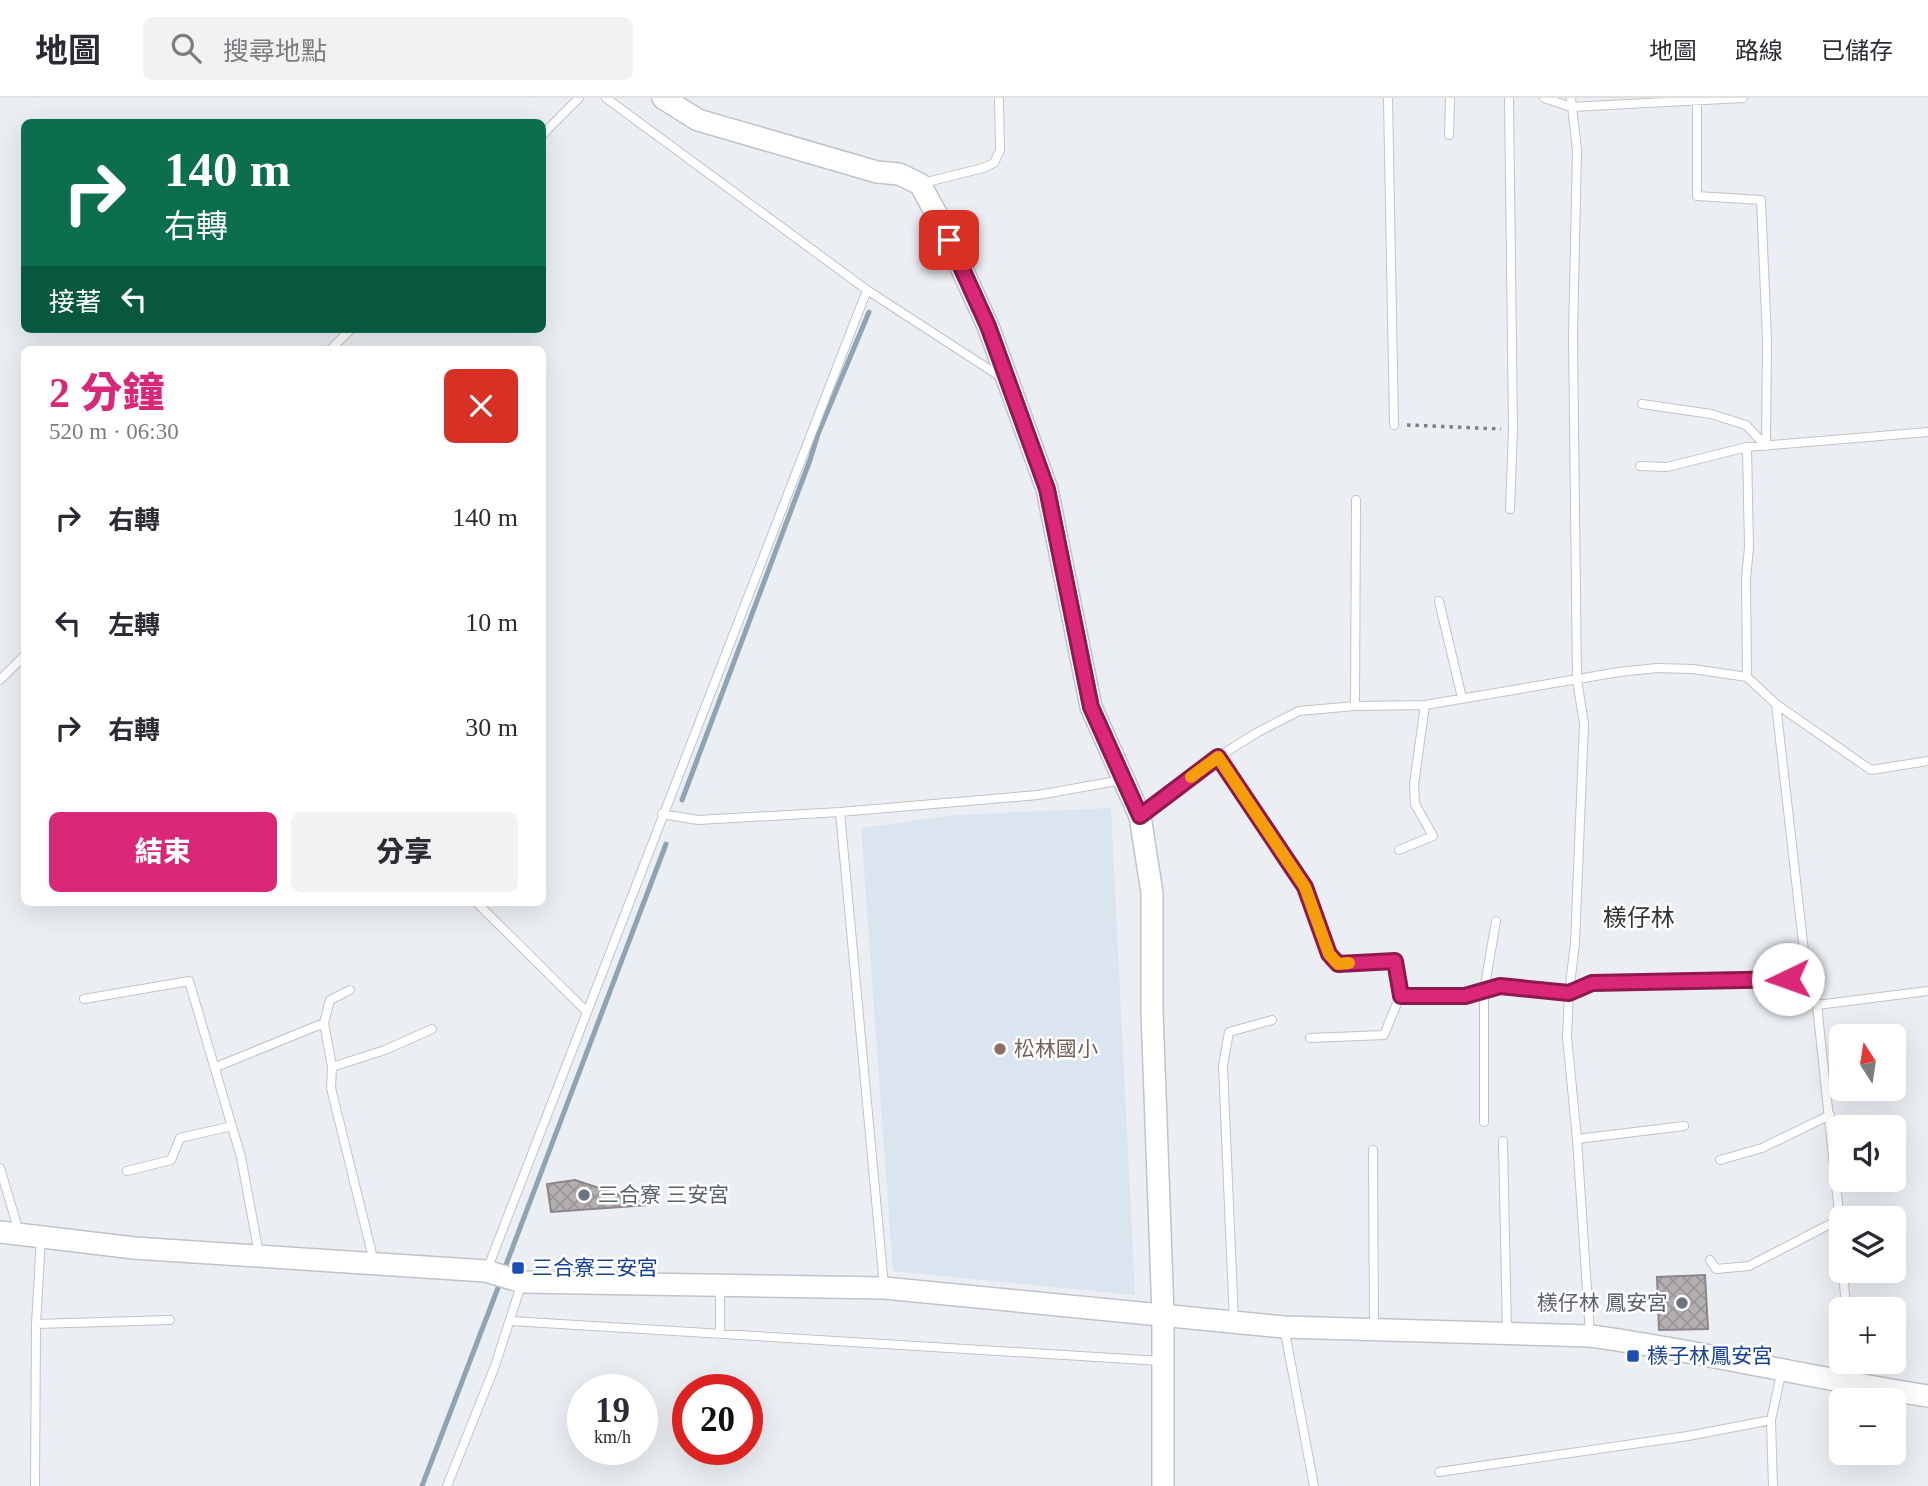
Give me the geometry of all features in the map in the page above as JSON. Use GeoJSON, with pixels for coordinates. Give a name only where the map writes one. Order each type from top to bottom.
{"type":"FeatureCollection","features":[{"type":"Feature","properties":{"kind":"street"},"geometry":{"type":"LineString","coordinates":[[663,98],[698,120],[877,172],[899,174],[920,184],[988,326],[1052,505],[1091,707],[1140,816],[1152,893],[1152,1011],[1163,1314],[1163,1486]]}},
{"type":"Feature","properties":{"kind":"street"},"geometry":{"type":"LineString","coordinates":[[10,1233],[134,1248],[486,1271],[522,1282],[884,1288],[1284,1327],[1590,1336],[1928,1396]]}},
{"type":"Feature","properties":{"kind":"lane"},"geometry":{"type":"LineString","coordinates":[[546,131],[579,98]]}},
{"type":"Feature","properties":{"kind":"lane"},"geometry":{"type":"LineString","coordinates":[[606,98],[867,290],[1008,382]]}},
{"type":"Feature","properties":{"kind":"lane"},"geometry":{"type":"LineString","coordinates":[[920,184],[994,163],[1000,150],[999,98]]}},
{"type":"Feature","properties":{"kind":"lane"},"geometry":{"type":"LineString","coordinates":[[1388,98],[1394,425]]}},
{"type":"Feature","properties":{"kind":"lane"},"geometry":{"type":"LineString","coordinates":[[1449,135],[1450,98]]}},
{"type":"Feature","properties":{"kind":"lane"},"geometry":{"type":"LineString","coordinates":[[1509,98],[1513,429],[1510,509]]}},
{"type":"Feature","properties":{"kind":"lane"},"geometry":{"type":"LineString","coordinates":[[1544,98],[1571,102],[1698,102],[1743,98]]}},
{"type":"Feature","properties":{"kind":"lane"},"geometry":{"type":"LineString","coordinates":[[1571,102],[1577,150],[1573,335],[1577,680],[1584,724],[1575,943],[1567,1037],[1577,1139],[1590,1336]]}},
{"type":"Feature","properties":{"kind":"lane"},"geometry":{"type":"LineString","coordinates":[[1698,102],[1696,196],[1761,200],[1767,339],[1766,446]]}},
{"type":"Feature","properties":{"kind":"lane"},"geometry":{"type":"LineString","coordinates":[[486,1271],[867,290]]}},
{"type":"Feature","properties":{"kind":"lane"},"geometry":{"type":"LineString","coordinates":[[334,346],[347,333]]}},
{"type":"Feature","properties":{"kind":"lane"},"geometry":{"type":"LineString","coordinates":[[1642,404],[1711,414],[1746,425],[1766,446]]}},
{"type":"Feature","properties":{"kind":"lane"},"geometry":{"type":"LineString","coordinates":[[1640,466],[1667,467],[1747,447],[1928,432]]}},
{"type":"Feature","properties":{"kind":"lane"},"geometry":{"type":"LineString","coordinates":[[1747,447],[1747,677]]}},
{"type":"Feature","properties":{"kind":"lane"},"geometry":{"type":"LineString","coordinates":[[1355,706],[1356,500]]}},
{"type":"Feature","properties":{"kind":"lane"},"geometry":{"type":"LineString","coordinates":[[1440,601],[1462,698]]}},
{"type":"Feature","properties":{"kind":"lane"},"geometry":{"type":"LineString","coordinates":[[0,680],[21,659]]}},
{"type":"Feature","properties":{"kind":"lane"},"geometry":{"type":"LineString","coordinates":[[1140,816],[1218,757],[1299,710],[1425,705],[1657,668],[1692,669],[1747,677],[1776,704],[1871,770],[1928,761]]}},
{"type":"Feature","properties":{"kind":"lane"},"geometry":{"type":"LineString","coordinates":[[1776,704],[1807,978],[1817,1005],[1830,1115]]}},
{"type":"Feature","properties":{"kind":"lane"},"geometry":{"type":"LineString","coordinates":[[1399,850],[1433,836],[1415,804],[1414,784],[1425,705]]}},
{"type":"Feature","properties":{"kind":"lane"},"geometry":{"type":"LineString","coordinates":[[1218,757],[1305,887],[1329,954],[1338,964],[1395,961],[1401,996],[1384,1035],[1310,1038]]}},
{"type":"Feature","properties":{"kind":"lane"},"geometry":{"type":"LineString","coordinates":[[662,814],[698,820],[840,812],[1038,796],[1125,780]]}},
{"type":"Feature","properties":{"kind":"lane"},"geometry":{"type":"LineString","coordinates":[[840,812],[884,1288]]}},
{"type":"Feature","properties":{"kind":"lane"},"geometry":{"type":"LineString","coordinates":[[480,906],[587,1012]]}},
{"type":"Feature","properties":{"kind":"lane"},"geometry":{"type":"LineString","coordinates":[[1484,1122],[1484,991],[1496,920]]}},
{"type":"Feature","properties":{"kind":"lane"},"geometry":{"type":"LineString","coordinates":[[1401,996],[1465,996],[1500,986],[1569,993],[1592,983],[1807,978]]}},
{"type":"Feature","properties":{"kind":"lane"},"geometry":{"type":"LineString","coordinates":[[85,999],[190,981],[241,1157],[260,1258]]}},
{"type":"Feature","properties":{"kind":"lane"},"geometry":{"type":"LineString","coordinates":[[350,990],[330,1000],[324,1023],[332,1067],[331,1088],[374,1264]]}},
{"type":"Feature","properties":{"kind":"lane"},"geometry":{"type":"LineString","coordinates":[[1817,1005],[1928,991]]}},
{"type":"Feature","properties":{"kind":"lane"},"geometry":{"type":"LineString","coordinates":[[1234,1322],[1223,1066],[1229,1032],[1272,1020]]}},
{"type":"Feature","properties":{"kind":"lane"},"geometry":{"type":"LineString","coordinates":[[216,1067],[324,1023]]}},
{"type":"Feature","properties":{"kind":"lane"},"geometry":{"type":"LineString","coordinates":[[332,1067],[385,1050],[432,1029]]}},
{"type":"Feature","properties":{"kind":"lane"},"geometry":{"type":"LineString","coordinates":[[1720,1160],[1762,1148],[1829,1115]]}},
{"type":"Feature","properties":{"kind":"lane"},"geometry":{"type":"LineString","coordinates":[[127,1171],[171,1160],[180,1138],[232,1126]]}},
{"type":"Feature","properties":{"kind":"lane"},"geometry":{"type":"LineString","coordinates":[[1577,1139],[1684,1126]]}},
{"type":"Feature","properties":{"kind":"lane"},"geometry":{"type":"LineString","coordinates":[[1503,1141],[1507,1333]]}},
{"type":"Feature","properties":{"kind":"lane"},"geometry":{"type":"LineString","coordinates":[[1373,1150],[1374,1331]]}},
{"type":"Feature","properties":{"kind":"lane"},"geometry":{"type":"LineString","coordinates":[[0,1168],[10,1233]]}},
{"type":"Feature","properties":{"kind":"lane"},"geometry":{"type":"LineString","coordinates":[[1710,1260],[1716,1269],[1749,1266],[1829,1225]]}},
{"type":"Feature","properties":{"kind":"lane"},"geometry":{"type":"LineString","coordinates":[[35,1486],[36,1324],[41,1238]]}},
{"type":"Feature","properties":{"kind":"lane"},"geometry":{"type":"LineString","coordinates":[[447,1486],[511,1321],[522,1282]]}},
{"type":"Feature","properties":{"kind":"lane"},"geometry":{"type":"LineString","coordinates":[[720,1284],[720,1334]]}},
{"type":"Feature","properties":{"kind":"lane"},"geometry":{"type":"LineString","coordinates":[[36,1324],[170,1320]]}},
{"type":"Feature","properties":{"kind":"lane"},"geometry":{"type":"LineString","coordinates":[[511,1321],[1163,1361]]}},
{"type":"Feature","properties":{"kind":"lane"},"geometry":{"type":"LineString","coordinates":[[1284,1327],[1314,1486]]}},
{"type":"Feature","properties":{"kind":"lane"},"geometry":{"type":"LineString","coordinates":[[1773,1486],[1771,1420],[1782,1370]]}},
{"type":"Feature","properties":{"kind":"lane"},"geometry":{"type":"LineString","coordinates":[[1850,1374],[1851,1384]]}},
{"type":"Feature","properties":{"kind":"lane"},"geometry":{"type":"LineString","coordinates":[[1439,1472],[1688,1436],[1771,1420]]}},
{"type":"Feature","properties":{"kind":"path"},"geometry":{"type":"LineString","coordinates":[[1394,425],[1513,429]]}},
{"type":"Feature","properties":{"kind":"shaded area","name":"松林國小"},"geometry":{"type":"Polygon","coordinates":[[[1111,808],[1135,1295],[893,1271],[861,828],[956,815],[1111,808]]]}},
{"type":"Feature","properties":{"kind":"building","name":"三合寮 三安宮"},"geometry":{"type":"Polygon","coordinates":[[[575,1180],[650,1205],[551,1212],[547,1184],[575,1180]]]}},
{"type":"Feature","properties":{"kind":"building","name":"檨仔林 鳳安宮"},"geometry":{"type":"Polygon","coordinates":[[[1705,1275],[1708,1329],[1659,1330],[1657,1277],[1705,1275]]]}},
{"type":"Feature","properties":{"kind":"waterway"},"geometry":{"type":"LineString","coordinates":[[682,800],[818,434],[869,312]]}},
{"type":"Feature","properties":{"kind":"waterway"},"geometry":{"type":"LineString","coordinates":[[504,1270],[666,844]]}},
{"type":"Feature","properties":{"kind":"waterway"},"geometry":{"type":"LineString","coordinates":[[422,1486],[501,1280]]}},
{"type":"Feature","properties":{"kind":"slow traffic"},"geometry":{"type":"LineString","coordinates":[[1191,777],[1218,757],[1305,887],[1329,954],[1338,964],[1349,963]]}},
{"type":"Feature","properties":{"kind":"place","name":"松林國小"},"geometry":{"type":"Point","coordinates":[1000,1049]}},
{"type":"Feature","properties":{"kind":"place","name":"三合寮 三安宮"},"geometry":{"type":"Point","coordinates":[584,1195]}},
{"type":"Feature","properties":{"kind":"place","name":"三合寮三安宮"},"geometry":{"type":"Point","coordinates":[518,1268]}},
{"type":"Feature","properties":{"kind":"place","name":"檨仔林 鳳安宮"},"geometry":{"type":"Point","coordinates":[1682,1303]}},
{"type":"Feature","properties":{"kind":"place","name":"檨子林鳳安宮"},"geometry":{"type":"Point","coordinates":[1633,1356]}},
{"type":"Feature","properties":{"kind":"district","name":"檨仔林"},"geometry":{"type":"Point","coordinates":[1639,918]}},
{"type":"Feature","properties":{"kind":"route"},"geometry":{"type":"LineString","coordinates":[[949,240],[988,326],[1047,489],[1091,707],[1140,816],[1218,757],[1305,887],[1329,954],[1338,964],[1395,961],[1401,996],[1465,996],[1500,986],[1569,993],[1592,983],[1788,979]]}}]}
